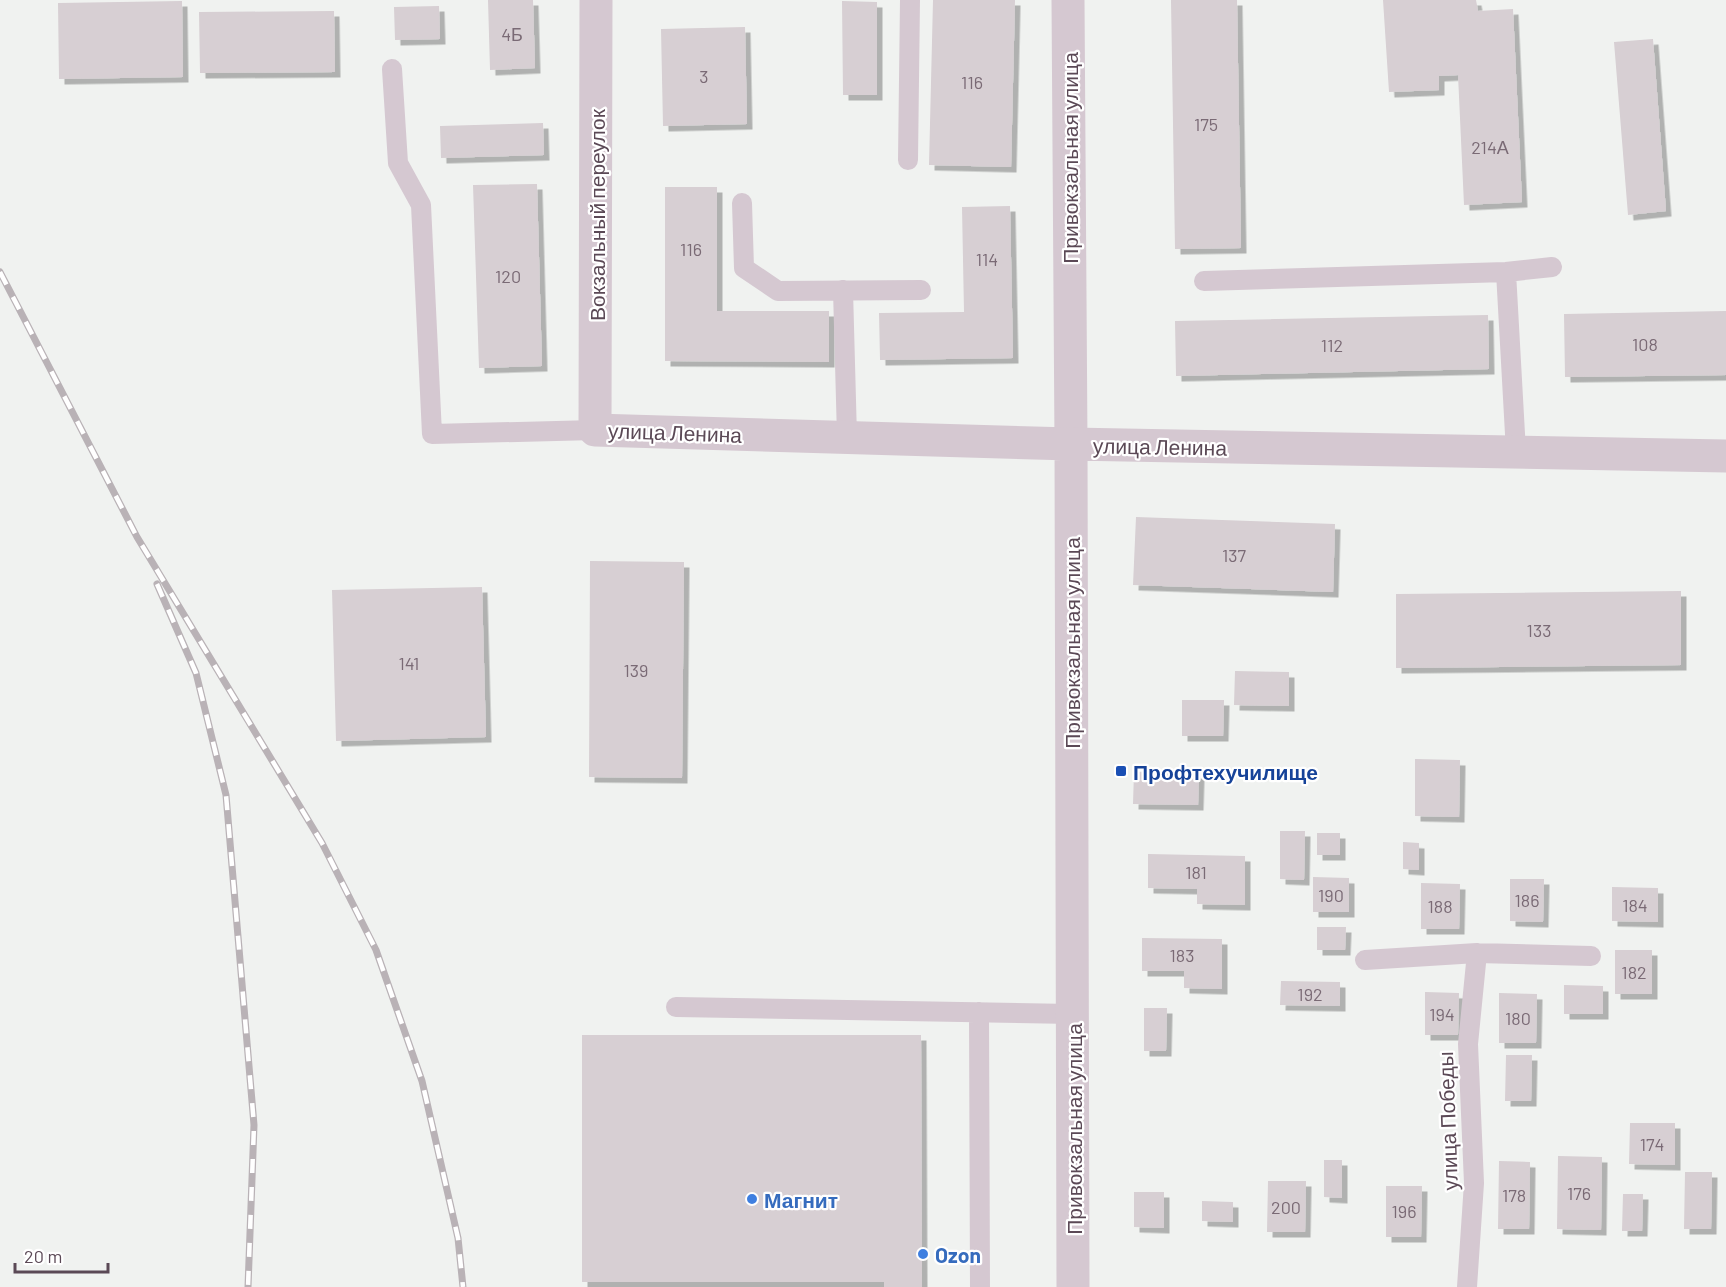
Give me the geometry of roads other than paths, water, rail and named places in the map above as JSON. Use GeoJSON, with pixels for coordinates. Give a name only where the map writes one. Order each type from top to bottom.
{"type":"FeatureCollection","features":[{"type":"Feature","properties":{"kind":"street","name":"Вокзальный переулок"},"geometry":{"type":"LineString","coordinates":[[595,430],[596,0]]}},
{"type":"Feature","properties":{"kind":"street","name":"Привокзальная улица"},"geometry":{"type":"LineString","coordinates":[[1068,0],[1073,1287]]}},
{"type":"Feature","properties":{"kind":"street","name":"улица Ленина"},"geometry":{"type":"LineString","coordinates":[[595,430],[1071,444],[1726,456]]}},
{"type":"Feature","properties":{"kind":"lane"},"geometry":{"type":"LineString","coordinates":[[908,160],[910,0]]}},
{"type":"Feature","properties":{"kind":"lane"},"geometry":{"type":"LineString","coordinates":[[392,69],[398,163],[421,205],[432,434],[595,430]]}},
{"type":"Feature","properties":{"kind":"lane"},"geometry":{"type":"LineString","coordinates":[[742,203],[744,268],[778,291],[921,290]]}},
{"type":"Feature","properties":{"kind":"lane"},"geometry":{"type":"LineString","coordinates":[[1204,281],[1506,272],[1552,267]]}},
{"type":"Feature","properties":{"kind":"lane"},"geometry":{"type":"LineString","coordinates":[[1506,272],[1516,452]]}},
{"type":"Feature","properties":{"kind":"lane"},"geometry":{"type":"LineString","coordinates":[[843,290],[847,437]]}},
{"type":"Feature","properties":{"kind":"lane"},"geometry":{"type":"LineString","coordinates":[[1365,960],[1477,953],[1591,956]]}},
{"type":"Feature","properties":{"kind":"lane","name":"улица Победы"},"geometry":{"type":"LineString","coordinates":[[1467,1287],[1474,1183],[1468,1044],[1477,953]]}},
{"type":"Feature","properties":{"kind":"lane"},"geometry":{"type":"LineString","coordinates":[[676,1007],[1072,1014]]}},
{"type":"Feature","properties":{"kind":"lane"},"geometry":{"type":"LineString","coordinates":[[979,1012],[980,1287]]}},
{"type":"Feature","properties":{"kind":"railway"},"geometry":{"type":"LineString","coordinates":[[0,272],[137,537],[322,843],[376,950],[422,1081],[458,1238],[463,1287]]}},
{"type":"Feature","properties":{"kind":"railway"},"geometry":{"type":"LineString","coordinates":[[157,584],[196,673],[226,795],[254,1125],[248,1287]]}},
{"type":"Feature","properties":{"kind":"place","name":"Профтехучилище"},"geometry":{"type":"Point","coordinates":[1121,771]}},
{"type":"Feature","properties":{"kind":"place","name":"Магнит"},"geometry":{"type":"Point","coordinates":[752,1199]}},
{"type":"Feature","properties":{"kind":"place","name":"Ozon"},"geometry":{"type":"Point","coordinates":[923,1254]}}]}
